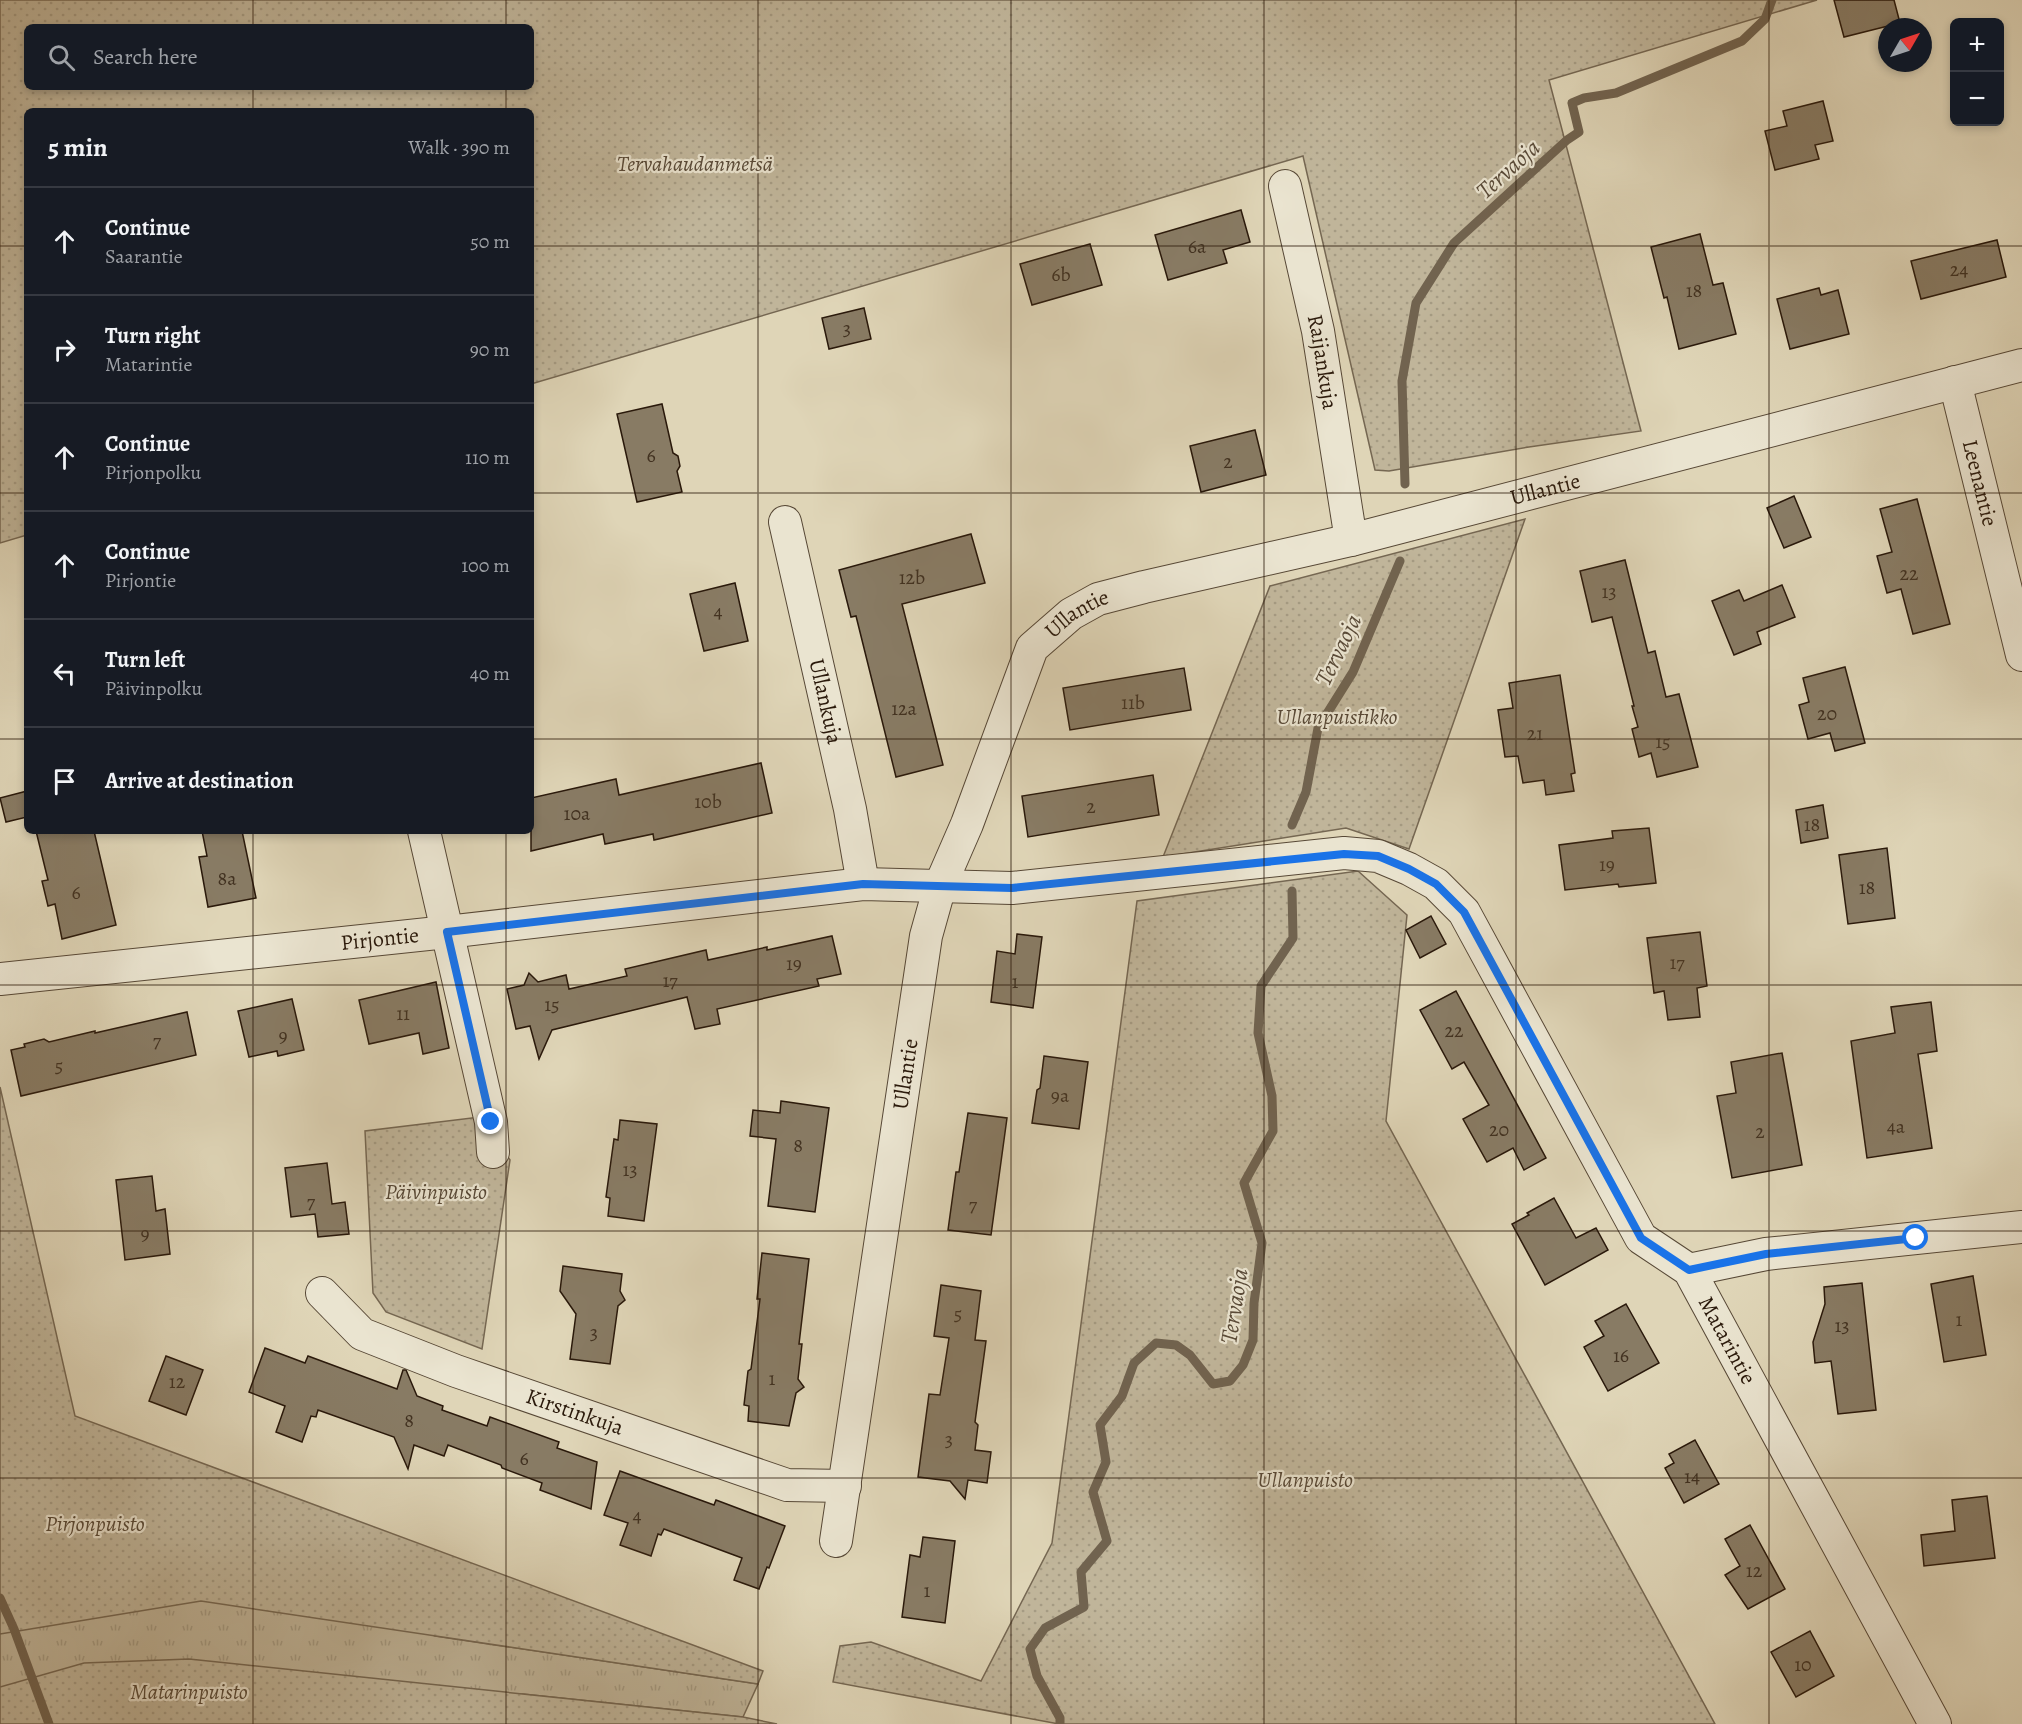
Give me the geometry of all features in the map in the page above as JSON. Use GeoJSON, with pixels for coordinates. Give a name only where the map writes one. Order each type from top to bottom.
{"type":"FeatureCollection","features":[{"type":"Feature","properties":{"kind":"street","name":"Raijankuja"},"geometry":{"type":"LineString","coordinates":[[1285,186],[1318,331],[1351,540]]}},
{"type":"Feature","properties":{"kind":"street","name":"Ullantie"},"geometry":{"type":"LineString","coordinates":[[836,1542],[926,936],[940,886],[967,825],[1032,648],[1071,614],[1098,599],[1351,540],[2022,366]]}},
{"type":"Feature","properties":{"kind":"street","name":"Leenantie"},"geometry":{"type":"LineString","coordinates":[[1955,382],[2022,655]]}},
{"type":"Feature","properties":{"kind":"street","name":"Ullankuja"},"geometry":{"type":"LineString","coordinates":[[785,522],[850,808],[863,884]]}},
{"type":"Feature","properties":{"kind":"street"},"geometry":{"type":"LineString","coordinates":[[425,834],[491,1122],[493,1152]]}},
{"type":"Feature","properties":{"kind":"street","name":"Matarintie"},"geometry":{"type":"LineString","coordinates":[[940,886],[1012,888],[1344,854],[1378,856],[1436,884],[1464,912],[1641,1238],[1689,1270],[1935,1724]]}},
{"type":"Feature","properties":{"kind":"street","name":"Pirjontie"},"geometry":{"type":"LineString","coordinates":[[0,979],[447,932],[863,884],[940,886]]}},
{"type":"Feature","properties":{"kind":"street"},"geometry":{"type":"LineString","coordinates":[[1689,1270],[1766,1254],[2022,1227]]}},
{"type":"Feature","properties":{"kind":"street","name":"Kirstinkuja"},"geometry":{"type":"LineString","coordinates":[[322,1293],[362,1334],[456,1371],[787,1485],[845,1486]]}},
{"type":"Feature","properties":{"kind":"green space","name":"Tervahaudanmetsä"},"geometry":{"type":"Polygon","coordinates":[[[0,0],[1817,0],[1549,80],[1641,431],[1389,471],[1375,470],[1303,156],[534,383],[534,108],[24,108],[24,536],[0,543],[0,0]]]}},
{"type":"Feature","properties":{"kind":"green space","name":"Ullanpuistikko"},"geometry":{"type":"Polygon","coordinates":[[[1525,519],[1409,849],[1346,828],[1163,857],[1270,586],[1525,519]]]}},
{"type":"Feature","properties":{"kind":"green space","name":"Ullanpuisto"},"geometry":{"type":"Polygon","coordinates":[[[1358,871],[1407,915],[1386,1121],[1715,1724],[1059,1724],[833,1682],[840,1646],[871,1642],[981,1681],[1052,1543],[1137,901],[1358,871]]]}},
{"type":"Feature","properties":{"kind":"green space","name":"Pirjonpuisto"},"geometry":{"type":"Polygon","coordinates":[[[0,1087],[75,1416],[763,1671],[758,1684],[201,1601],[0,1634],[0,1087]]]}},
{"type":"Feature","properties":{"kind":"green space","name":"Päivinpuisto"},"geometry":{"type":"Polygon","coordinates":[[[480,1117],[510,1160],[482,1349],[386,1312],[373,1293],[365,1131],[480,1117]]]}},
{"type":"Feature","properties":{"kind":"green space"},"geometry":{"type":"Polygon","coordinates":[[[0,1452],[435,1636],[758,1684],[743,1717],[523,1694],[0,1722],[0,1452]]]}},
{"type":"Feature","properties":{"kind":"green space","name":"Matarinpuisto"},"geometry":{"type":"Polygon","coordinates":[[[189,1659],[743,1717],[777,1724],[0,1724],[0,1687],[84,1663],[189,1659]]]}},
{"type":"Feature","properties":{"kind":"building"},"geometry":{"type":"Polygon","coordinates":[[[1834,0],[1894,0],[1899,18],[1878,18],[1878,28],[1844,37],[1834,0]]]}},
{"type":"Feature","properties":{"kind":"building"},"geometry":{"type":"Polygon","coordinates":[[[1823,101],[1833,141],[1815,145],[1819,159],[1775,170],[1765,131],[1787,126],[1783,111],[1823,101]]]}},
{"type":"Feature","properties":{"kind":"building"},"geometry":{"type":"Polygon","coordinates":[[[1241,210],[1250,242],[1223,250],[1227,263],[1168,280],[1155,235],[1241,210]]]}},
{"type":"Feature","properties":{"kind":"building"},"geometry":{"type":"Polygon","coordinates":[[[1700,234],[1713,285],[1723,283],[1736,334],[1679,349],[1667,297],[1664,298],[1651,247],[1700,234]]]}},
{"type":"Feature","properties":{"kind":"building"},"geometry":{"type":"Polygon","coordinates":[[[1997,240],[2006,277],[1921,299],[1911,261],[1997,240]]]}},
{"type":"Feature","properties":{"kind":"building"},"geometry":{"type":"Polygon","coordinates":[[[1090,244],[1102,285],[1032,305],[1020,264],[1090,244]]]}},
{"type":"Feature","properties":{"kind":"building"},"geometry":{"type":"Polygon","coordinates":[[[1819,288],[1821,295],[1838,290],[1849,334],[1790,349],[1777,299],[1819,288]]]}},
{"type":"Feature","properties":{"kind":"building"},"geometry":{"type":"Polygon","coordinates":[[[864,308],[871,339],[829,349],[822,318],[864,308]]]}},
{"type":"Feature","properties":{"kind":"building"},"geometry":{"type":"Polygon","coordinates":[[[662,404],[673,453],[678,456],[680,466],[677,471],[682,492],[637,502],[617,414],[662,404]]]}},
{"type":"Feature","properties":{"kind":"building"},"geometry":{"type":"Polygon","coordinates":[[[1255,430],[1266,475],[1201,492],[1190,446],[1255,430]]]}},
{"type":"Feature","properties":{"kind":"building"},"geometry":{"type":"Polygon","coordinates":[[[1794,496],[1811,537],[1784,548],[1767,508],[1794,496]]]}},
{"type":"Feature","properties":{"kind":"building"},"geometry":{"type":"Polygon","coordinates":[[[1917,499],[1950,624],[1913,634],[1901,589],[1887,593],[1877,556],[1892,552],[1880,509],[1917,499]]]}},
{"type":"Feature","properties":{"kind":"building"},"geometry":{"type":"Polygon","coordinates":[[[971,534],[985,583],[902,604],[943,765],[896,777],[856,616],[851,617],[839,570],[971,534]]]}},
{"type":"Feature","properties":{"kind":"building"},"geometry":{"type":"Polygon","coordinates":[[[1625,560],[1648,653],[1655,651],[1666,697],[1679,694],[1698,767],[1657,777],[1651,753],[1639,757],[1632,729],[1638,727],[1632,706],[1634,706],[1612,617],[1592,622],[1580,571],[1625,560]]]}},
{"type":"Feature","properties":{"kind":"building"},"geometry":{"type":"Polygon","coordinates":[[[735,583],[748,641],[704,651],[690,594],[735,583]]]}},
{"type":"Feature","properties":{"kind":"building"},"geometry":{"type":"Polygon","coordinates":[[[1782,585],[1795,617],[1757,632],[1761,644],[1734,655],[1712,601],[1739,590],[1744,601],[1782,585]]]}},
{"type":"Feature","properties":{"kind":"building"},"geometry":{"type":"Polygon","coordinates":[[[1845,667],[1865,743],[1835,751],[1830,733],[1808,739],[1799,705],[1809,702],[1803,678],[1845,667]]]}},
{"type":"Feature","properties":{"kind":"building"},"geometry":{"type":"Polygon","coordinates":[[[1184,668],[1191,710],[1070,730],[1063,688],[1184,668]]]}},
{"type":"Feature","properties":{"kind":"building"},"geometry":{"type":"Polygon","coordinates":[[[1560,675],[1575,773],[1571,774],[1574,791],[1546,795],[1544,780],[1523,783],[1518,756],[1505,757],[1498,710],[1513,708],[1509,683],[1560,675]]]}},
{"type":"Feature","properties":{"kind":"building"},"geometry":{"type":"Polygon","coordinates":[[[761,763],[772,813],[654,840],[653,834],[605,844],[603,834],[531,851],[531,834],[534,834],[534,797],[616,779],[619,795],[761,763]]]}},
{"type":"Feature","properties":{"kind":"building"},"geometry":{"type":"Polygon","coordinates":[[[1153,775],[1159,815],[1028,837],[1022,796],[1153,775]]]}},
{"type":"Feature","properties":{"kind":"building"},"geometry":{"type":"Polygon","coordinates":[[[24,792],[24,818],[6,822],[0,798],[24,792]]]}},
{"type":"Feature","properties":{"kind":"building"},"geometry":{"type":"Polygon","coordinates":[[[1823,805],[1828,838],[1801,843],[1796,810],[1823,805]]]}},
{"type":"Feature","properties":{"kind":"building"},"geometry":{"type":"Polygon","coordinates":[[[1649,828],[1656,883],[1619,887],[1618,884],[1565,890],[1559,845],[1613,838],[1612,831],[1649,828]]]}},
{"type":"Feature","properties":{"kind":"building"},"geometry":{"type":"Polygon","coordinates":[[[37,834],[95,834],[116,925],[62,939],[55,904],[48,906],[42,881],[48,880],[37,834]]]}},
{"type":"Feature","properties":{"kind":"building"},"geometry":{"type":"Polygon","coordinates":[[[203,834],[243,834],[256,898],[208,907],[199,857],[207,856],[203,834]]]}},
{"type":"Feature","properties":{"kind":"building"},"geometry":{"type":"Polygon","coordinates":[[[1887,848],[1895,918],[1848,924],[1839,855],[1887,848]]]}},
{"type":"Feature","properties":{"kind":"building"},"geometry":{"type":"Polygon","coordinates":[[[1431,916],[1446,944],[1420,958],[1406,930],[1431,916]]]}},
{"type":"Feature","properties":{"kind":"building"},"geometry":{"type":"Polygon","coordinates":[[[1700,932],[1707,986],[1697,988],[1700,1017],[1668,1020],[1664,991],[1654,993],[1647,938],[1700,932]]]}},
{"type":"Feature","properties":{"kind":"building"},"geometry":{"type":"Polygon","coordinates":[[[1017,934],[1042,937],[1033,1008],[991,1002],[997,951],[1015,954],[1017,934]]]}},
{"type":"Feature","properties":{"kind":"building"},"geometry":{"type":"Polygon","coordinates":[[[832,936],[841,974],[817,979],[819,986],[717,1009],[720,1024],[695,1029],[687,997],[552,1030],[539,1059],[530,1026],[516,1029],[507,989],[524,985],[529,973],[538,982],[566,975],[569,989],[627,976],[625,969],[706,950],[708,960],[832,936]]]}},
{"type":"Feature","properties":{"kind":"building"},"geometry":{"type":"Polygon","coordinates":[[[436,982],[449,1048],[423,1054],[419,1033],[369,1044],[359,1000],[436,982]]]}},
{"type":"Feature","properties":{"kind":"building"},"geometry":{"type":"Polygon","coordinates":[[[1456,991],[1546,1158],[1524,1170],[1513,1148],[1487,1162],[1463,1119],[1489,1105],[1464,1062],[1452,1069],[1420,1010],[1456,991]]]}},
{"type":"Feature","properties":{"kind":"building"},"geometry":{"type":"Polygon","coordinates":[[[292,999],[304,1050],[278,1056],[277,1051],[249,1057],[238,1011],[292,999]]]}},
{"type":"Feature","properties":{"kind":"building"},"geometry":{"type":"Polygon","coordinates":[[[1931,1002],[1937,1051],[1918,1054],[1932,1148],[1867,1158],[1851,1041],[1895,1033],[1891,1007],[1931,1002]]]}},
{"type":"Feature","properties":{"kind":"building"},"geometry":{"type":"Polygon","coordinates":[[[187,1012],[196,1055],[21,1096],[11,1050],[44,1039],[49,1042],[187,1012]]]}},
{"type":"Feature","properties":{"kind":"building"},"geometry":{"type":"Polygon","coordinates":[[[1782,1053],[1802,1165],[1732,1178],[1717,1096],[1736,1093],[1731,1062],[1782,1053]]]}},
{"type":"Feature","properties":{"kind":"building"},"geometry":{"type":"Polygon","coordinates":[[[1044,1056],[1088,1062],[1079,1129],[1032,1123],[1044,1056]]]}},
{"type":"Feature","properties":{"kind":"building"},"geometry":{"type":"Polygon","coordinates":[[[781,1101],[829,1108],[815,1212],[768,1206],[776,1139],[750,1136],[753,1110],[780,1113],[781,1101]]]}},
{"type":"Feature","properties":{"kind":"building"},"geometry":{"type":"Polygon","coordinates":[[[968,1113],[1007,1118],[991,1235],[948,1230],[956,1172],[959,1172],[968,1113]]]}},
{"type":"Feature","properties":{"kind":"building"},"geometry":{"type":"Polygon","coordinates":[[[620,1120],[657,1124],[644,1221],[608,1216],[610,1198],[606,1197],[614,1139],[618,1140],[620,1120]]]}},
{"type":"Feature","properties":{"kind":"building"},"geometry":{"type":"Polygon","coordinates":[[[327,1163],[332,1204],[345,1202],[349,1234],[318,1237],[315,1214],[291,1217],[285,1168],[327,1163]]]}},
{"type":"Feature","properties":{"kind":"building"},"geometry":{"type":"Polygon","coordinates":[[[152,1176],[156,1211],[165,1209],[170,1254],[125,1260],[116,1180],[152,1176]]]}},
{"type":"Feature","properties":{"kind":"building"},"geometry":{"type":"Polygon","coordinates":[[[1554,1198],[1576,1238],[1596,1228],[1608,1250],[1545,1285],[1512,1224],[1554,1198]]]}},
{"type":"Feature","properties":{"kind":"building"},"geometry":{"type":"Polygon","coordinates":[[[762,1253],[809,1259],[799,1344],[802,1344],[798,1379],[804,1387],[796,1393],[789,1426],[748,1421],[749,1406],[744,1405],[760,1299],[757,1299],[762,1253]]]}},
{"type":"Feature","properties":{"kind":"building"},"geometry":{"type":"Polygon","coordinates":[[[563,1266],[622,1274],[620,1291],[625,1300],[618,1306],[610,1364],[570,1359],[576,1314],[560,1291],[563,1266]]]}},
{"type":"Feature","properties":{"kind":"building"},"geometry":{"type":"Polygon","coordinates":[[[1973,1276],[1986,1355],[1944,1362],[1931,1284],[1973,1276]]]}},
{"type":"Feature","properties":{"kind":"building"},"geometry":{"type":"Polygon","coordinates":[[[1862,1283],[1876,1410],[1838,1414],[1831,1361],[1815,1363],[1813,1342],[1825,1304],[1824,1287],[1862,1283]]]}},
{"type":"Feature","properties":{"kind":"building"},"geometry":{"type":"Polygon","coordinates":[[[941,1285],[981,1291],[975,1340],[986,1341],[975,1422],[978,1425],[975,1450],[991,1452],[987,1483],[968,1480],[965,1499],[950,1481],[918,1477],[929,1394],[940,1395],[949,1338],[934,1336],[941,1285]]]}},
{"type":"Feature","properties":{"kind":"building"},"geometry":{"type":"Polygon","coordinates":[[[1626,1304],[1659,1363],[1608,1391],[1584,1347],[1604,1336],[1595,1321],[1626,1304]]]}},
{"type":"Feature","properties":{"kind":"building"},"geometry":{"type":"Polygon","coordinates":[[[265,1348],[305,1363],[308,1356],[397,1389],[403,1370],[406,1370],[417,1396],[443,1406],[442,1410],[487,1426],[490,1417],[559,1442],[557,1448],[597,1462],[591,1509],[540,1490],[542,1483],[448,1445],[444,1456],[414,1445],[408,1469],[394,1437],[318,1410],[316,1417],[311,1416],[302,1442],[276,1432],[285,1406],[249,1392],[265,1348]]]}},
{"type":"Feature","properties":{"kind":"building"},"geometry":{"type":"Polygon","coordinates":[[[166,1356],[203,1370],[186,1415],[149,1401],[166,1356]]]}},
{"type":"Feature","properties":{"kind":"building"},"geometry":{"type":"Polygon","coordinates":[[[1695,1440],[1719,1484],[1684,1503],[1665,1468],[1674,1463],[1669,1454],[1695,1440]]]}},
{"type":"Feature","properties":{"kind":"building"},"geometry":{"type":"Polygon","coordinates":[[[620,1471],[714,1505],[716,1500],[785,1526],[759,1589],[734,1580],[742,1558],[664,1529],[661,1535],[658,1534],[651,1556],[620,1545],[628,1523],[604,1515],[620,1471]]]}},
{"type":"Feature","properties":{"kind":"building"},"geometry":{"type":"Polygon","coordinates":[[[1987,1496],[1995,1558],[1924,1566],[1921,1535],[1955,1531],[1952,1500],[1987,1496]]]}},
{"type":"Feature","properties":{"kind":"building"},"geometry":{"type":"Polygon","coordinates":[[[1750,1525],[1785,1589],[1748,1609],[1725,1575],[1740,1566],[1725,1539],[1750,1525]]]}},
{"type":"Feature","properties":{"kind":"building"},"geometry":{"type":"Polygon","coordinates":[[[923,1537],[955,1541],[945,1623],[902,1617],[910,1555],[920,1557],[923,1537]]]}},
{"type":"Feature","properties":{"kind":"building"},"geometry":{"type":"Polygon","coordinates":[[[1810,1631],[1834,1676],[1796,1697],[1771,1652],[1810,1631]]]}},
{"type":"Feature","properties":{"kind":"waterway","name":"Tervaoja"},"geometry":{"type":"LineString","coordinates":[[1405,484],[1402,381],[1416,303],[1454,243],[1567,140],[1579,132],[1572,103],[1584,98],[1616,93],[1742,41],[1765,19],[1772,0]]}},
{"type":"Feature","properties":{"kind":"waterway","name":"Tervaoja"},"geometry":{"type":"LineString","coordinates":[[1292,825],[1306,792],[1318,728],[1353,672],[1400,561]]}},
{"type":"Feature","properties":{"kind":"waterway","name":"Tervaoja"},"geometry":{"type":"LineString","coordinates":[[1060,1724],[1060,1718],[1037,1676],[1030,1649],[1045,1628],[1084,1607],[1081,1572],[1107,1541],[1093,1492],[1106,1462],[1100,1425],[1122,1396],[1134,1363],[1156,1343],[1176,1345],[1190,1355],[1213,1384],[1230,1381],[1243,1365],[1253,1340],[1254,1303],[1262,1243],[1244,1183],[1273,1131],[1272,1096],[1258,1033],[1261,986],[1293,938],[1292,891]]}},
{"type":"Feature","properties":{"kind":"waterway"},"geometry":{"type":"LineString","coordinates":[[0,1598],[14,1629],[49,1724]]}},
{"type":"Feature","properties":{"kind":"route"},"geometry":{"type":"LineString","coordinates":[[491,1122],[447,932],[863,884],[1012,888],[1344,854],[1378,856],[1436,884],[1464,912],[1641,1238],[1689,1270],[1766,1254],[1916,1238]]}}]}
